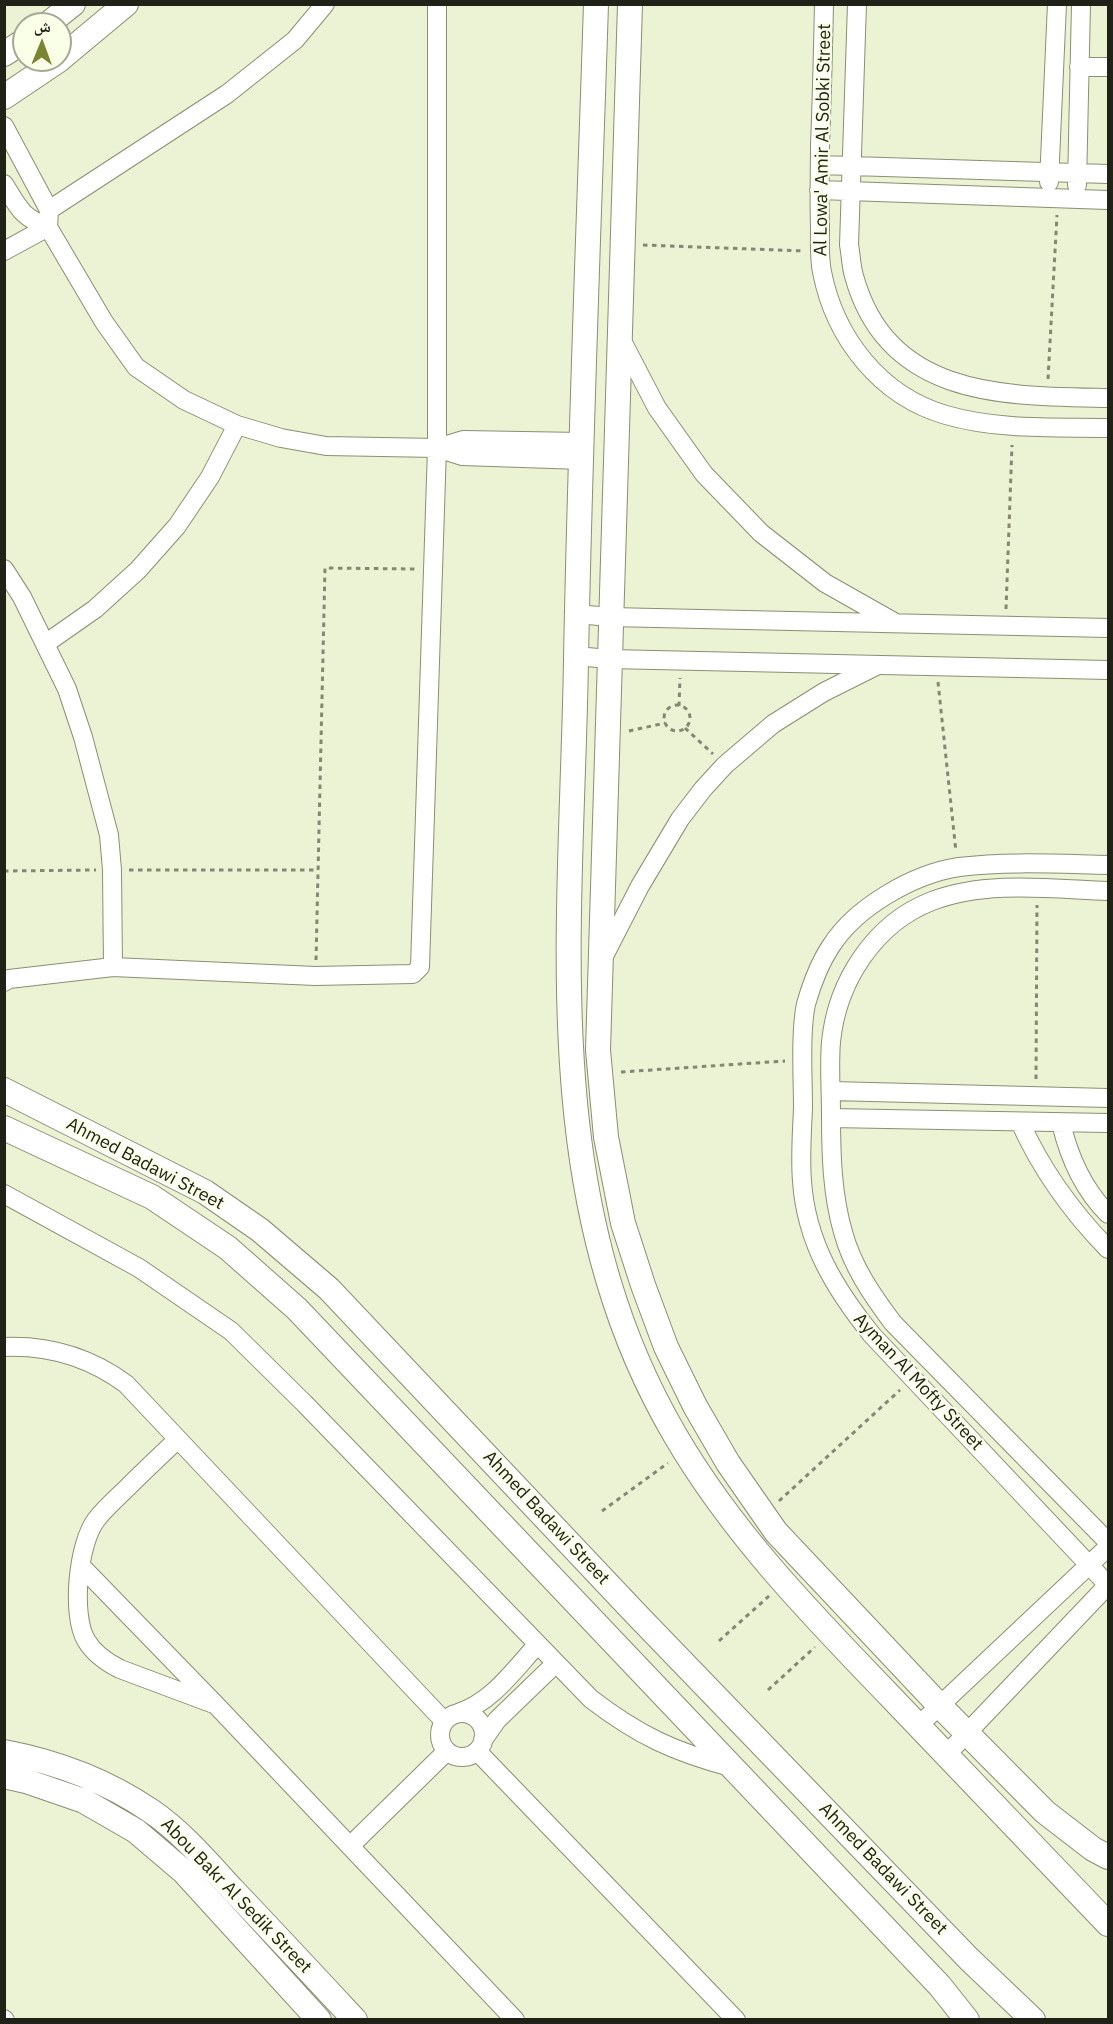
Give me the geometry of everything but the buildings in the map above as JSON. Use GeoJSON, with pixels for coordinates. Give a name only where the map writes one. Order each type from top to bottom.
{"type":"FeatureCollection","features":[{"type":"Feature","properties":{"kind":"street"},"geometry":{"type":"LineString","coordinates":[[72,48],[126,4]]}},
{"type":"Feature","properties":{"kind":"street"},"geometry":{"type":"LineString","coordinates":[[4,251],[227,94],[295,40],[324,4]]}},
{"type":"Feature","properties":{"kind":"street"},"geometry":{"type":"LineString","coordinates":[[4,982],[9,979],[112,967],[315,976],[413,974],[420,967],[437,447],[437,4]]}},
{"type":"Feature","properties":{"kind":"street"},"geometry":{"type":"LineString","coordinates":[[596,4],[577,614],[568,999],[572,1074],[582,1168],[595,1236],[615,1304],[642,1370],[674,1433],[712,1493],[783,1583],[1108,1924]]}},
{"type":"Feature","properties":{"kind":"street"},"geometry":{"type":"LineString","coordinates":[[630,4],[598,1050],[608,1147],[623,1223],[666,1347],[695,1406],[728,1463],[776,1532],[939,1705],[1045,1812],[1093,1849],[1108,1857]]}},
{"type":"Feature","properties":{"kind":"street","name":"Al Lowa' Amir Al Sobki Street"},"geometry":{"type":"LineString","coordinates":[[824,4],[819,190],[821,269],[829,302],[843,333],[862,360],[886,384],[915,402],[946,415],[979,422],[1013,425],[1108,428]]}},
{"type":"Feature","properties":{"kind":"street","name":"Al Lowa' Amir Al Sobki Street"},"geometry":{"type":"LineString","coordinates":[[857,4],[849,245],[854,275],[864,304],[887,338],[901,353],[926,371],[955,384],[1044,397],[1108,398]]}},
{"type":"Feature","properties":{"kind":"street"},"geometry":{"type":"LineString","coordinates":[[1053,198],[1050,173],[1057,4]]}},
{"type":"Feature","properties":{"kind":"street"},"geometry":{"type":"LineString","coordinates":[[1077,199],[1081,4]]}},
{"type":"Feature","properties":{"kind":"street"},"geometry":{"type":"LineString","coordinates":[[1079,67],[1108,67]]}},
{"type":"Feature","properties":{"kind":"street"},"geometry":{"type":"LineString","coordinates":[[4,97],[40,72]]}},
{"type":"Feature","properties":{"kind":"street"},"geometry":{"type":"LineString","coordinates":[[4,126],[49,219],[104,322],[136,367],[184,400],[237,425],[281,438],[326,446],[437,447],[463,440],[582,451]]}},
{"type":"Feature","properties":{"kind":"street"},"geometry":{"type":"LineString","coordinates":[[820,165],[1108,174]]}},
{"type":"Feature","properties":{"kind":"street"},"geometry":{"type":"LineString","coordinates":[[4,184],[24,215],[31,221],[49,219]]}},
{"type":"Feature","properties":{"kind":"street"},"geometry":{"type":"LineString","coordinates":[[819,190],[1108,200]]}},
{"type":"Feature","properties":{"kind":"street"},"geometry":{"type":"LineString","coordinates":[[620,336],[657,408],[705,474],[761,533],[825,583],[896,623]]}},
{"type":"Feature","properties":{"kind":"street"},"geometry":{"type":"LineString","coordinates":[[1038,427],[1044,397]]}},
{"type":"Feature","properties":{"kind":"street"},"geometry":{"type":"LineString","coordinates":[[45,644],[94,609],[146,561],[177,526],[210,477],[237,425]]}},
{"type":"Feature","properties":{"kind":"street"},"geometry":{"type":"LineString","coordinates":[[4,569],[22,597],[67,689],[83,737],[109,836],[112,870],[112,967]]}},
{"type":"Feature","properties":{"kind":"street"},"geometry":{"type":"LineString","coordinates":[[577,614],[610,617],[1108,628]]}},
{"type":"Feature","properties":{"kind":"street"},"geometry":{"type":"LineString","coordinates":[[576,656],[609,659],[1108,669]]}},
{"type":"Feature","properties":{"kind":"street"},"geometry":{"type":"LineString","coordinates":[[601,963],[640,886],[680,819],[725,765],[773,723],[824,692],[881,664]]}},
{"type":"Feature","properties":{"kind":"street","name":"Ayman Al Mofty Street"},"geometry":{"type":"LineString","coordinates":[[1108,865],[1013,863],[957,868],[923,876],[887,894],[854,919],[831,945],[815,974],[806,1007],[802,1182],[813,1234],[824,1264],[845,1302],[872,1335],[1108,1585]]}},
{"type":"Feature","properties":{"kind":"street","name":"Ayman Al Mofty Street"},"geometry":{"type":"LineString","coordinates":[[1108,891],[1037,889],[974,891],[933,901],[906,915],[882,934],[862,957],[847,984],[837,1011],[831,1042],[831,1118],[836,1199],[843,1233],[855,1265],[872,1296],[893,1323],[1108,1542]]}},
{"type":"Feature","properties":{"kind":"street","name":"Ahmed Badawi Street"},"geometry":{"type":"LineString","coordinates":[[4,1090],[205,1192],[260,1230],[329,1288],[637,1615],[969,1959],[1033,2019]]}},
{"type":"Feature","properties":{"kind":"street"},"geometry":{"type":"LineString","coordinates":[[831,1091],[1108,1098]]}},
{"type":"Feature","properties":{"kind":"street"},"geometry":{"type":"LineString","coordinates":[[831,1118],[1108,1124]]}},
{"type":"Feature","properties":{"kind":"street"},"geometry":{"type":"LineString","coordinates":[[1020,1122],[1044,1170],[1062,1197],[1108,1249]]}},
{"type":"Feature","properties":{"kind":"street"},"geometry":{"type":"LineString","coordinates":[[1061,1122],[1074,1164],[1086,1187],[1108,1214]]}},
{"type":"Feature","properties":{"kind":"street","name":"Ahmed Badawi Street"},"geometry":{"type":"LineString","coordinates":[[4,1128],[152,1197],[228,1248],[297,1309],[940,1986],[967,2019]]}},
{"type":"Feature","properties":{"kind":"street"},"geometry":{"type":"LineString","coordinates":[[4,1194],[139,1269],[231,1330],[591,1700],[622,1723],[656,1742],[693,1757],[731,1767]]}},
{"type":"Feature","properties":{"kind":"street"},"geometry":{"type":"LineString","coordinates":[[4,1347],[60,1351],[96,1365],[126,1384],[451,1717]]}},
{"type":"Feature","properties":{"kind":"street"},"geometry":{"type":"LineString","coordinates":[[178,1439],[95,1521],[87,1535],[81,1566],[80,1623],[85,1638],[94,1652],[106,1662],[120,1670],[215,1704]]}},
{"type":"Feature","properties":{"kind":"street"},"geometry":{"type":"LineString","coordinates":[[918,1726],[1108,1547]]}},
{"type":"Feature","properties":{"kind":"street"},"geometry":{"type":"LineString","coordinates":[[81,1566],[515,2019]]}},
{"type":"Feature","properties":{"kind":"street"},"geometry":{"type":"LineString","coordinates":[[946,1755],[1108,1585]]}},
{"type":"Feature","properties":{"kind":"street"},"geometry":{"type":"LineString","coordinates":[[537,1645],[489,1697],[469,1710],[451,1717],[440,1732],[440,1738],[447,1751],[460,1757],[467,1757],[480,1745],[497,1720],[555,1664]]}},
{"type":"Feature","properties":{"kind":"street"},"geometry":{"type":"LineString","coordinates":[[451,1717],[470,1715],[476,1718],[483,1728],[480,1745]]}},
{"type":"Feature","properties":{"kind":"street"},"geometry":{"type":"LineString","coordinates":[[480,1745],[736,2019]]}},
{"type":"Feature","properties":{"kind":"street"},"geometry":{"type":"LineString","coordinates":[[350,1846],[447,1751]]}},
{"type":"Feature","properties":{"kind":"street","name":"Abou Bakr Al Sedik Street"},"geometry":{"type":"LineString","coordinates":[[4,1752],[29,1756],[88,1776],[153,1812],[198,1852],[355,2019]]}},
{"type":"Feature","properties":{"kind":"street","name":"Abou Bakr Al Sedik Street"},"geometry":{"type":"LineString","coordinates":[[4,1776],[84,1801],[136,1831],[183,1871],[319,2019]]}},
{"type":"Feature","properties":{"kind":"path"},"geometry":{"type":"LineString","coordinates":[[1044,397],[1053,198]]}},
{"type":"Feature","properties":{"kind":"path"},"geometry":{"type":"LineString","coordinates":[[623,244],[821,252]]}},
{"type":"Feature","properties":{"kind":"path"},"geometry":{"type":"LineString","coordinates":[[1005,626],[1013,425]]}},
{"type":"Feature","properties":{"kind":"path"},"geometry":{"type":"LineString","coordinates":[[315,976],[325,568],[433,569]]}},
{"type":"Feature","properties":{"kind":"path"},"geometry":{"type":"LineString","coordinates":[[679,706],[681,660]]}},
{"type":"Feature","properties":{"kind":"path"},"geometry":{"type":"LineString","coordinates":[[937,665],[957,868]]}},
{"type":"Feature","properties":{"kind":"path"},"geometry":{"type":"LineString","coordinates":[[665,723],[667,711],[679,706]]}},
{"type":"Feature","properties":{"kind":"path"},"geometry":{"type":"LineString","coordinates":[[665,723],[676,731],[688,725],[690,715],[679,706]]}},
{"type":"Feature","properties":{"kind":"path"},"geometry":{"type":"LineString","coordinates":[[607,737],[665,723]]}},
{"type":"Feature","properties":{"kind":"path"},"geometry":{"type":"LineString","coordinates":[[685,728],[725,765]]}},
{"type":"Feature","properties":{"kind":"path"},"geometry":{"type":"LineString","coordinates":[[4,871],[318,870]]}},
{"type":"Feature","properties":{"kind":"path"},"geometry":{"type":"LineString","coordinates":[[1036,1096],[1037,889]]}},
{"type":"Feature","properties":{"kind":"path"},"geometry":{"type":"LineString","coordinates":[[600,1073],[803,1060]]}},
{"type":"Feature","properties":{"kind":"path"},"geometry":{"type":"LineString","coordinates":[[763,1515],[912,1378]]}},
{"type":"Feature","properties":{"kind":"path"},"geometry":{"type":"LineString","coordinates":[[602,1511],[685,1450]]}},
{"type":"Feature","properties":{"kind":"path"},"geometry":{"type":"LineString","coordinates":[[719,1641],[783,1583]]}},
{"type":"Feature","properties":{"kind":"path"},"geometry":{"type":"LineString","coordinates":[[768,1690],[830,1634]]}}]}
